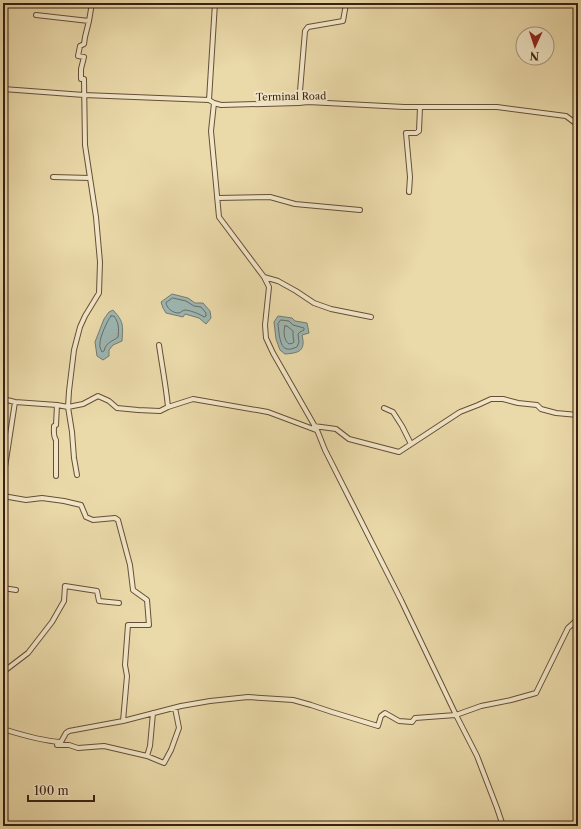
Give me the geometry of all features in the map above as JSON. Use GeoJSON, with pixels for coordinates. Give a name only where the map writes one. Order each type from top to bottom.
{"type":"FeatureCollection","features":[{"type":"Feature","properties":{"kind":"street"},"geometry":{"type":"LineString","coordinates":[[77,475],[68,407],[69,391],[77,335],[85,316],[99,294],[99,242],[85,146],[84,79],[81,79],[84,57],[78,56],[80,46],[84,44],[90,21],[92,3]]}},
{"type":"Feature","properties":{"kind":"street"},"geometry":{"type":"LineString","coordinates":[[209,100],[215,3]]}},
{"type":"Feature","properties":{"kind":"street"},"geometry":{"type":"LineString","coordinates":[[299,103],[305,31],[308,27],[343,21],[347,3]]}},
{"type":"Feature","properties":{"kind":"street"},"geometry":{"type":"LineString","coordinates":[[36,15],[90,21]]}},
{"type":"Feature","properties":{"kind":"street","name":"Terminal Road"},"geometry":{"type":"LineString","coordinates":[[3,89],[84,95],[209,100],[221,106],[308,102],[420,107],[497,107],[566,116],[578,125]]}},
{"type":"Feature","properties":{"kind":"street"},"geometry":{"type":"LineString","coordinates":[[214,103],[211,131],[219,216],[270,287],[265,325],[266,338],[315,428],[324,450],[401,600],[477,756],[498,808],[503,826]]}},
{"type":"Feature","properties":{"kind":"street"},"geometry":{"type":"LineString","coordinates":[[409,192],[410,177],[406,133],[416,133],[419,131],[420,107]]}},
{"type":"Feature","properties":{"kind":"street"},"geometry":{"type":"LineString","coordinates":[[53,177],[90,178]]}},
{"type":"Feature","properties":{"kind":"street"},"geometry":{"type":"LineString","coordinates":[[217,198],[270,197],[295,204],[360,210]]}},
{"type":"Feature","properties":{"kind":"street"},"geometry":{"type":"LineString","coordinates":[[264,277],[278,281],[314,303],[331,309],[371,317]]}},
{"type":"Feature","properties":{"kind":"street"},"geometry":{"type":"LineString","coordinates":[[159,345],[168,407]]}},
{"type":"Feature","properties":{"kind":"street"},"geometry":{"type":"LineString","coordinates":[[3,399],[15,402],[68,407],[83,404],[98,396],[109,401],[117,408],[160,411],[193,399],[268,412],[315,428],[336,429],[349,439],[399,452],[460,412],[491,399],[503,399],[518,403],[537,405],[541,409],[556,413],[578,415]]}},
{"type":"Feature","properties":{"kind":"street"},"geometry":{"type":"LineString","coordinates":[[3,480],[15,402]]}},
{"type":"Feature","properties":{"kind":"street"},"geometry":{"type":"LineString","coordinates":[[56,476],[56,440],[54,438],[54,426],[56,425],[57,405]]}},
{"type":"Feature","properties":{"kind":"street"},"geometry":{"type":"LineString","coordinates":[[384,408],[393,412],[411,444]]}},
{"type":"Feature","properties":{"kind":"street"},"geometry":{"type":"LineString","coordinates":[[3,496],[26,500],[42,498],[64,501],[81,505],[86,517],[93,520],[115,518],[118,520],[130,565],[133,590],[147,600],[149,625],[128,626],[125,665],[127,676],[123,721]]}},
{"type":"Feature","properties":{"kind":"street"},"geometry":{"type":"LineString","coordinates":[[3,672],[28,653],[52,622],[64,601],[65,586],[97,591],[99,601],[119,603]]}},
{"type":"Feature","properties":{"kind":"street"},"geometry":{"type":"LineString","coordinates":[[3,588],[16,590]]}},
{"type":"Feature","properties":{"kind":"street"},"geometry":{"type":"LineString","coordinates":[[3,729],[55,742],[61,742],[66,733],[69,731],[123,721],[210,701],[248,697],[293,700],[311,704],[378,726],[381,716],[385,713],[399,721],[412,722],[415,718],[456,715],[481,706],[536,693],[568,628],[578,619]]}},
{"type":"Feature","properties":{"kind":"street"},"geometry":{"type":"LineString","coordinates":[[55,742],[55,744],[69,745],[78,748],[104,746],[147,756],[164,763],[171,750],[179,728],[175,708]]}},
{"type":"Feature","properties":{"kind":"street"},"geometry":{"type":"LineString","coordinates":[[147,756],[150,746],[153,713]]}},
{"type":"Feature","properties":{"kind":"water"},"geometry":{"type":"Polygon","coordinates":[[[172,294],[188,298],[195,303],[203,303],[210,311],[211,318],[206,324],[199,318],[185,314],[183,317],[166,313],[161,302],[172,294]]]}},
{"type":"Feature","properties":{"kind":"water"},"geometry":{"type":"Polygon","coordinates":[[[113,310],[122,324],[122,341],[113,345],[109,350],[109,356],[103,360],[97,356],[95,342],[104,319],[109,312],[113,310]]]}},
{"type":"Feature","properties":{"kind":"water"},"geometry":{"type":"Polygon","coordinates":[[[278,316],[292,318],[295,321],[307,323],[309,333],[302,335],[303,345],[298,352],[285,354],[280,350],[276,339],[274,322],[278,316]]]}}]}
